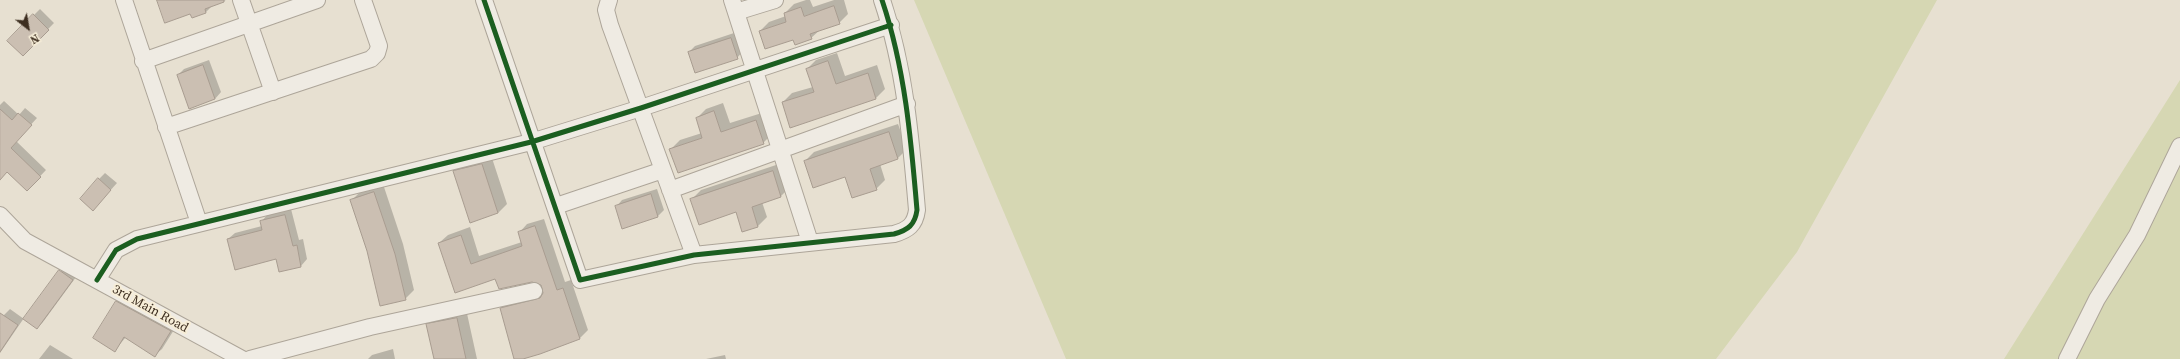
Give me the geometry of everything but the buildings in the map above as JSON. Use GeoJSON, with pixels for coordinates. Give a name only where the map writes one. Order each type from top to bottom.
{"type":"FeatureCollection","features":[{"type":"Feature","properties":{"kind":"street"},"geometry":{"type":"LineString","coordinates":[[124,0],[143,61],[199,223]]}},
{"type":"Feature","properties":{"kind":"street"},"geometry":{"type":"LineString","coordinates":[[241,0],[273,92]]}},
{"type":"Feature","properties":{"kind":"street"},"geometry":{"type":"LineString","coordinates":[[143,61],[316,0]]}},
{"type":"Feature","properties":{"kind":"street"},"geometry":{"type":"LineString","coordinates":[[166,127],[371,59],[377,53],[379,46],[363,0]]}},
{"type":"Feature","properties":{"kind":"street"},"geometry":{"type":"LineString","coordinates":[[484,0],[531,142],[556,206],[580,280],[694,255],[894,234],[909,228],[914,223],[917,210],[908,104],[891,25],[882,0]]}},
{"type":"Feature","properties":{"kind":"street"},"geometry":{"type":"LineString","coordinates":[[610,0],[606,10],[610,25],[694,255]]}},
{"type":"Feature","properties":{"kind":"street"},"geometry":{"type":"LineString","coordinates":[[774,0],[734,6],[756,70],[810,242]]}},
{"type":"Feature","properties":{"kind":"street"},"geometry":{"type":"LineString","coordinates":[[97,280],[116,250],[127,243],[199,223],[531,142],[641,108],[891,25]]}},
{"type":"Feature","properties":{"kind":"street"},"geometry":{"type":"LineString","coordinates":[[670,190],[908,104]]}},
{"type":"Feature","properties":{"kind":"street"},"geometry":{"type":"LineString","coordinates":[[2067,359],[2097,299],[2137,235],[2180,146]]}},
{"type":"Feature","properties":{"kind":"street"},"geometry":{"type":"LineString","coordinates":[[556,206],[663,170]]}},
{"type":"Feature","properties":{"kind":"street","name":"3rd Main Road"},"geometry":{"type":"LineString","coordinates":[[0,215],[25,241],[242,359]]}},
{"type":"Feature","properties":{"kind":"street"},"geometry":{"type":"LineString","coordinates":[[250,359],[370,327],[534,291]]}},
{"type":"Feature","properties":{"kind":"green space"},"geometry":{"type":"Polygon","coordinates":[[[914,0],[1937,0],[1797,252],[1716,359],[1066,359],[914,0]]]}},
{"type":"Feature","properties":{"kind":"green space"},"geometry":{"type":"Polygon","coordinates":[[[2180,80],[2180,359],[2004,359],[2180,80]]]}},
{"type":"Feature","properties":{"kind":"cycle path"},"geometry":{"type":"LineString","coordinates":[[484,0],[580,280],[694,255],[894,234],[907,229],[915,220],[917,210],[912,157],[902,78],[890,26],[882,0]]}},
{"type":"Feature","properties":{"kind":"cycle path"},"geometry":{"type":"LineString","coordinates":[[97,280],[116,250],[137,239],[531,142],[641,108],[891,25]]}}]}
